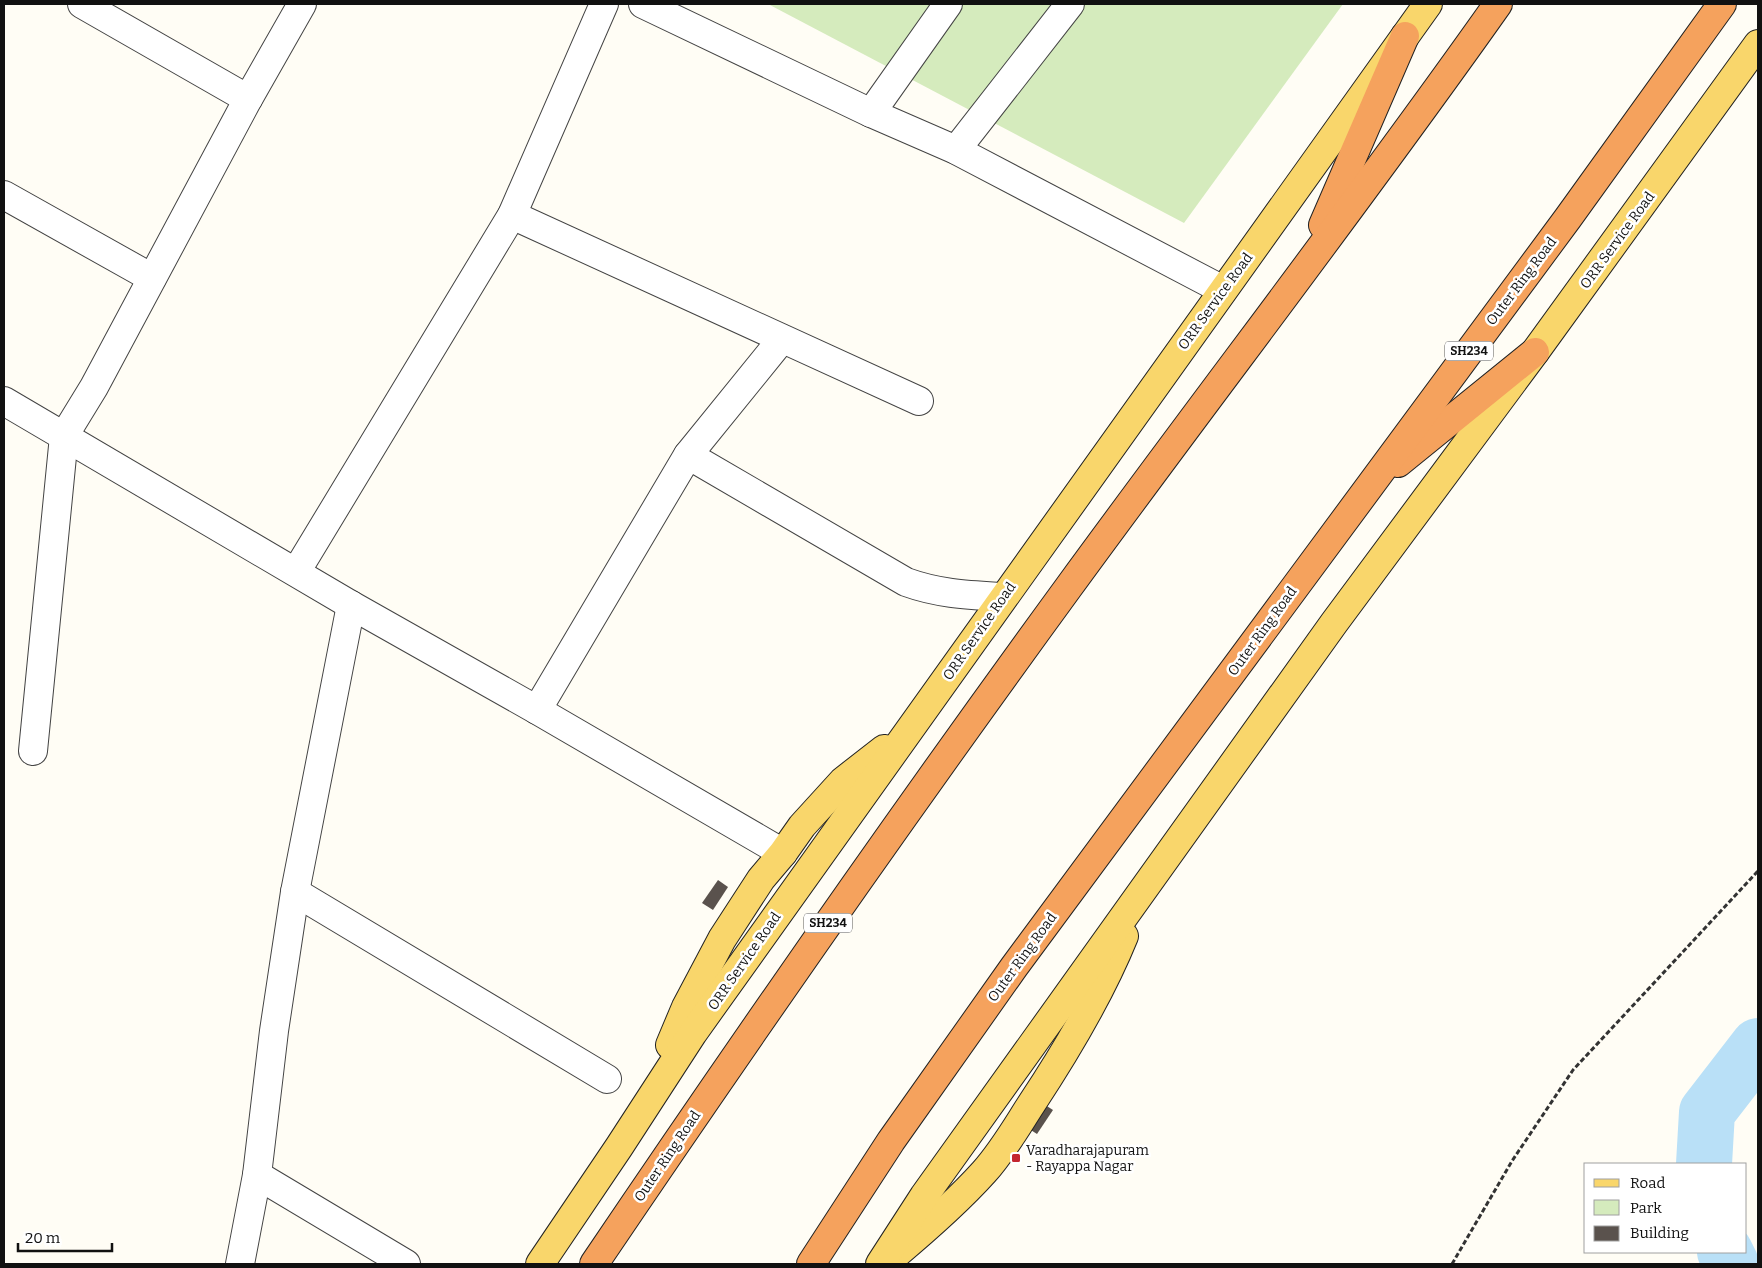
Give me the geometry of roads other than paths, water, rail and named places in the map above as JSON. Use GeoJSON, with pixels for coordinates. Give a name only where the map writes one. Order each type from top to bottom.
{"type":"FeatureCollection","features":[{"type":"Feature","properties":{"kind":"highway","name":"Outer Ring Road"},"geometry":{"type":"LineString","coordinates":[[594,1264],[715,1085],[874,858],[1069,587],[1425,107],[1498,4]]}},
{"type":"Feature","properties":{"kind":"highway","name":"Outer Ring Road"},"geometry":{"type":"LineString","coordinates":[[811,1264],[891,1140],[1020,960],[1574,210],[1722,4]]}},
{"type":"Feature","properties":{"kind":"highway"},"geometry":{"type":"LineString","coordinates":[[1305,268],[1405,36]]}},
{"type":"Feature","properties":{"kind":"highway"},"geometry":{"type":"LineString","coordinates":[[1368,487],[1535,352]]}},
{"type":"Feature","properties":{"kind":"main road","name":"ORR Service Road"},"geometry":{"type":"LineString","coordinates":[[540,1264],[693,1033],[1428,4]]}},
{"type":"Feature","properties":{"kind":"main road","name":"ORR Service Road"},"geometry":{"type":"LineString","coordinates":[[880,1264],[924,1196],[1334,623],[1535,352],[1758,44]]}},
{"type":"Feature","properties":{"kind":"main road"},"geometry":{"type":"LineString","coordinates":[[641,1113],[686,1007],[722,939],[761,879],[802,826],[843,781],[910,728]]}},
{"type":"Feature","properties":{"kind":"main road"},"geometry":{"type":"LineString","coordinates":[[885,1264],[951,1206],[985,1171],[1013,1134],[1087,1013],[1114,961],[1144,888]]}},
{"type":"Feature","properties":{"kind":"street"},"geometry":{"type":"LineString","coordinates":[[82,4],[248,99]]}},
{"type":"Feature","properties":{"kind":"street"},"geometry":{"type":"LineString","coordinates":[[33,751],[64,436],[94,387],[248,99],[302,4]]}},
{"type":"Feature","properties":{"kind":"street"},"geometry":{"type":"LineString","coordinates":[[296,572],[512,215],[604,4]]}},
{"type":"Feature","properties":{"kind":"street"},"geometry":{"type":"LineString","coordinates":[[871,113],[948,4]]}},
{"type":"Feature","properties":{"kind":"street"},"geometry":{"type":"LineString","coordinates":[[956,150],[1070,4]]}},
{"type":"Feature","properties":{"kind":"street"},"geometry":{"type":"LineString","coordinates":[[653,6],[871,113],[956,150],[1222,290]]}},
{"type":"Feature","properties":{"kind":"street"},"geometry":{"type":"LineString","coordinates":[[4,196],[152,278]]}},
{"type":"Feature","properties":{"kind":"street"},"geometry":{"type":"LineString","coordinates":[[512,215],[919,401]]}},
{"type":"Feature","properties":{"kind":"street"},"geometry":{"type":"LineString","coordinates":[[538,710],[688,456],[782,339]]}},
{"type":"Feature","properties":{"kind":"street"},"geometry":{"type":"LineString","coordinates":[[4,401],[351,605],[538,710],[783,853]]}},
{"type":"Feature","properties":{"kind":"street"},"geometry":{"type":"LineString","coordinates":[[688,456],[906,582],[948,593],[1003,597]]}},
{"type":"Feature","properties":{"kind":"street"},"geometry":{"type":"LineString","coordinates":[[240,1264],[256,1175],[274,1031],[295,892],[351,605]]}},
{"type":"Feature","properties":{"kind":"street"},"geometry":{"type":"LineString","coordinates":[[295,892],[606,1080]]}},
{"type":"Feature","properties":{"kind":"street"},"geometry":{"type":"LineString","coordinates":[[256,1175],[406,1264]]}},
{"type":"Feature","properties":{"kind":"waterway"},"geometry":{"type":"LineString","coordinates":[[1704,1163],[1707,1112],[1758,1046]]}},
{"type":"Feature","properties":{"kind":"waterway"},"geometry":{"type":"LineString","coordinates":[[1726,1253],[1731,1264]]}},
{"type":"Feature","properties":{"kind":"place","name":"Varadharajapuram - Rayappa Nagar"},"geometry":{"type":"Point","coordinates":[1016,1158]}}]}
